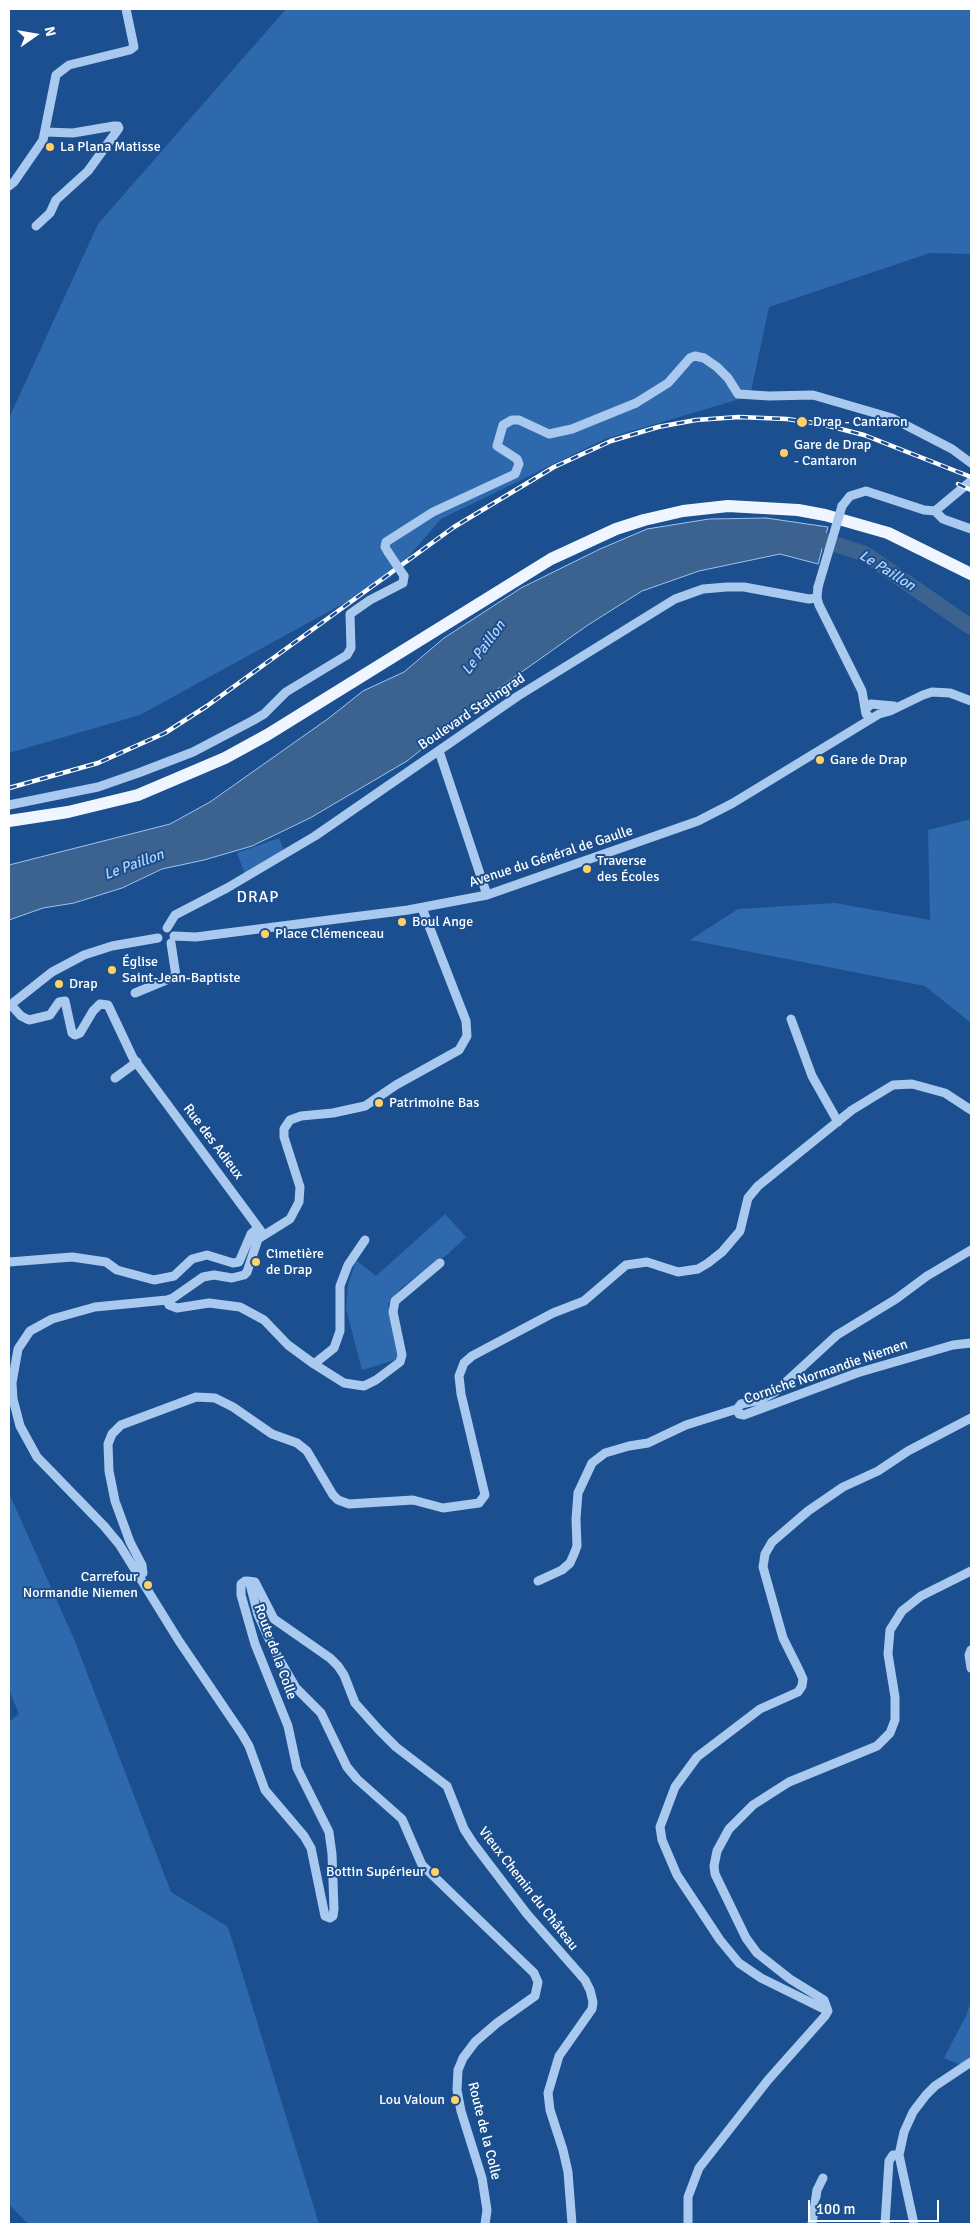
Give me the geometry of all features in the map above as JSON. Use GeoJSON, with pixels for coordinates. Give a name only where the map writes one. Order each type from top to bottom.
{"type":"FeatureCollection","features":[{"type":"Feature","properties":{"kind":"main road"},"geometry":{"type":"LineString","coordinates":[[9,814],[104,797],[138,788],[178,772],[264,730],[513,574],[578,538],[643,514],[747,498],[826,509],[890,528],[971,566]]}},
{"type":"Feature","properties":{"kind":"main road"},"geometry":{"type":"LineString","coordinates":[[9,820],[105,804],[138,795],[180,778],[267,734],[551,559],[616,529],[710,504],[771,507],[825,515],[888,533],[971,574]]}},
{"type":"Feature","properties":{"kind":"street"},"geometry":{"type":"LineString","coordinates":[[9,186],[14,182],[44,136],[56,75],[69,66],[130,50],[134,47],[126,9]]}},
{"type":"Feature","properties":{"kind":"street"},"geometry":{"type":"LineString","coordinates":[[36,226],[50,213],[56,200],[88,172],[118,126],[44,136]]}},
{"type":"Feature","properties":{"kind":"street"},"geometry":{"type":"LineString","coordinates":[[9,805],[98,787],[193,752],[264,714],[286,692],[347,655],[350,648],[350,614],[370,600],[403,583],[404,576],[384,547],[386,542],[433,512],[515,474],[519,464],[517,459],[497,446],[503,425],[512,420],[519,420],[549,434],[572,429],[636,403],[668,383],[690,358],[699,356],[723,372],[738,394],[769,396],[813,395],[892,418],[952,449],[971,463]]}},
{"type":"Feature","properties":{"kind":"street"},"geometry":{"type":"LineString","coordinates":[[935,511],[971,481]]}},
{"type":"Feature","properties":{"kind":"street"},"geometry":{"type":"LineString","coordinates":[[971,529],[943,519],[935,511],[924,510],[866,491],[850,496],[842,506],[818,587],[817,598],[872,710],[899,705],[932,692],[950,693],[971,701]]}},
{"type":"Feature","properties":{"kind":"street","name":"Boulevard Stalingrad"},"geometry":{"type":"LineString","coordinates":[[167,928],[175,915],[227,888],[315,836],[518,696],[675,599],[704,589],[727,587],[744,587],[809,599],[817,598]]}},
{"type":"Feature","properties":{"kind":"street","name":"Avenue du Général de Gaulle"},"geometry":{"type":"LineString","coordinates":[[173,940],[422,908],[487,895],[698,821],[733,804],[851,731],[872,710]]}},
{"type":"Feature","properties":{"kind":"street"},"geometry":{"type":"LineString","coordinates":[[439,751],[487,895]]}},
{"type":"Feature","properties":{"kind":"street"},"geometry":{"type":"LineString","coordinates":[[9,1262],[72,1257],[106,1262],[117,1270],[154,1280],[174,1276],[192,1259],[207,1255],[233,1263],[239,1262],[251,1234],[290,1219],[299,1202],[298,1180],[284,1137],[284,1129],[290,1120],[301,1116],[333,1113],[365,1106],[396,1085],[460,1050],[464,1044],[467,1029],[466,1021],[422,908]]}},
{"type":"Feature","properties":{"kind":"street"},"geometry":{"type":"LineString","coordinates":[[135,993],[176,976],[172,931],[167,928],[160,930],[158,938]]}},
{"type":"Feature","properties":{"kind":"street"},"geometry":{"type":"LineString","coordinates":[[158,938],[163,944],[173,940]]}},
{"type":"Feature","properties":{"kind":"street"},"geometry":{"type":"LineString","coordinates":[[10,1006],[52,972],[84,955],[112,946],[158,938]]}},
{"type":"Feature","properties":{"kind":"street","name":"Rue des Adieux"},"geometry":{"type":"LineString","coordinates":[[10,1006],[21,1016],[29,1020],[50,1015],[58,1002],[65,1001],[72,1033],[75,1035],[80,1033],[93,1011],[104,1003],[108,1005],[119,1032],[138,1064],[260,1231]]}},
{"type":"Feature","properties":{"kind":"street"},"geometry":{"type":"LineString","coordinates":[[791,1019],[812,1076],[838,1122]]}},
{"type":"Feature","properties":{"kind":"street"},"geometry":{"type":"LineString","coordinates":[[115,1078],[138,1064]]}},
{"type":"Feature","properties":{"kind":"street"},"geometry":{"type":"LineString","coordinates":[[260,1231],[255,1243],[250,1267],[244,1275],[232,1278],[214,1275],[203,1277],[173,1298],[167,1300],[95,1307],[52,1319],[30,1331],[18,1349],[12,1383],[13,1399],[20,1426],[37,1457],[104,1526],[119,1544],[139,1577],[143,1573],[142,1565],[130,1542],[115,1501],[110,1471],[108,1444],[112,1434],[121,1425],[196,1396],[215,1398],[234,1407],[272,1434],[297,1443],[307,1451],[333,1495],[338,1500],[349,1504],[413,1500],[442,1508],[478,1503],[485,1495],[474,1440],[461,1394],[459,1376],[464,1363],[488,1346],[553,1313],[584,1301],[626,1265],[647,1262],[678,1272],[698,1269],[708,1263],[722,1252],[740,1231],[748,1198],[758,1186],[870,1098],[893,1085],[912,1084],[945,1094],[971,1110]]}},
{"type":"Feature","properties":{"kind":"street"},"geometry":{"type":"LineString","coordinates":[[314,1364],[334,1348],[340,1331],[340,1286],[348,1265],[365,1240]]}},
{"type":"Feature","properties":{"kind":"street","name":"Corniche Normandie Niemen"},"geometry":{"type":"LineString","coordinates":[[971,1250],[934,1271],[896,1299],[838,1335],[774,1392],[760,1400],[741,1404],[737,1409],[739,1414],[744,1415],[857,1373],[953,1345],[971,1343]]}},
{"type":"Feature","properties":{"kind":"street"},"geometry":{"type":"LineString","coordinates":[[167,1300],[169,1305],[177,1308],[196,1307],[209,1303],[240,1307],[264,1320],[288,1345],[314,1364],[344,1383],[364,1386],[376,1380],[400,1362],[402,1355],[393,1312],[395,1301],[440,1263]]}},
{"type":"Feature","properties":{"kind":"street"},"geometry":{"type":"LineString","coordinates":[[538,1581],[562,1570],[570,1563],[577,1546],[576,1519],[578,1493],[592,1463],[605,1453],[648,1443],[686,1426],[737,1409]]}},
{"type":"Feature","properties":{"kind":"street"},"geometry":{"type":"LineString","coordinates":[[826,2014],[761,1978],[739,1963],[720,1940],[677,1875],[662,1840],[660,1827],[675,1787],[697,1757],[760,1710],[798,1692],[802,1686],[803,1679],[783,1638],[763,1567],[765,1554],[772,1542],[808,1511],[843,1487],[878,1471],[922,1443],[971,1418]]}},
{"type":"Feature","properties":{"kind":"street"},"geometry":{"type":"LineString","coordinates":[[688,2224],[688,2198],[699,2168],[768,2080],[826,2014],[824,2000],[772,1966],[752,1945],[715,1874],[714,1866],[717,1851],[729,1829],[753,1805],[789,1782],[877,1746],[890,1733],[895,1720],[895,1697],[888,1654],[890,1630],[902,1611],[921,1596],[971,1571]]}},
{"type":"Feature","properties":{"kind":"street","name":"Route de la Colle"},"geometry":{"type":"LineString","coordinates":[[139,1577],[242,1734],[249,1746],[265,1790],[304,1836],[311,1848],[315,1860],[323,1913],[330,1918],[334,1913],[332,1854],[329,1832],[297,1768],[288,1726],[255,1644],[241,1595],[242,1584],[247,1581],[252,1591],[258,1615],[274,1650],[296,1688],[321,1713],[347,1766],[357,1779],[402,1819],[422,1866],[534,1974],[538,1982],[535,1996],[496,2023],[475,2042],[462,2058],[458,2070],[457,2090],[461,2111],[482,2178],[487,2210],[485,2224]]}},
{"type":"Feature","properties":{"kind":"street","name":"Vieux Chemin du Château"},"geometry":{"type":"LineString","coordinates":[[247,1581],[255,1582],[274,1618],[330,1658],[338,1666],[344,1675],[355,1703],[378,1730],[396,1747],[447,1786],[464,1829],[472,1843],[527,1914],[584,1980],[590,1990],[593,2002],[592,2009],[559,2056],[548,2092],[550,2110],[568,2172],[572,2224]]}},
{"type":"Feature","properties":{"kind":"street"},"geometry":{"type":"LineString","coordinates":[[971,1650],[969,1655],[971,1668]]}},
{"type":"Feature","properties":{"kind":"street"},"geometry":{"type":"LineString","coordinates":[[914,2224],[899,2155],[904,2132],[913,2112],[926,2095],[935,2086],[971,2062]]}},
{"type":"Feature","properties":{"kind":"street"},"geometry":{"type":"LineString","coordinates":[[885,2224],[889,2161],[893,2155],[899,2155]]}},
{"type":"Feature","properties":{"kind":"street"},"geometry":{"type":"LineString","coordinates":[[812,2224],[817,2190],[823,2178]]}},
{"type":"Feature","properties":{"kind":"shaded area"},"geometry":{"type":"Polygon","coordinates":[[[286,9],[971,9],[971,254],[930,253],[769,307],[750,396],[605,439],[441,519],[390,578],[140,715],[9,753],[9,418],[98,224],[286,9]]]}},
{"type":"Feature","properties":{"kind":"shaded area"},"geometry":{"type":"Polygon","coordinates":[[[971,819],[971,1023],[925,986],[690,940],[738,909],[835,903],[930,920],[928,830],[971,819]]]}},
{"type":"Feature","properties":{"kind":"shaded area"},"geometry":{"type":"Polygon","coordinates":[[[279,838],[284,850],[245,874],[237,853],[279,838]]]}},
{"type":"Feature","properties":{"kind":"shaded area"},"geometry":{"type":"Polygon","coordinates":[[[445,1214],[466,1237],[448,1254],[402,1287],[388,1304],[399,1359],[362,1370],[346,1309],[348,1285],[356,1260],[376,1276],[445,1214]]]}},
{"type":"Feature","properties":{"kind":"shaded area"},"geometry":{"type":"Polygon","coordinates":[[[9,1493],[74,1639],[171,1892],[228,1927],[319,2224],[28,2224],[9,2204],[9,1722],[19,1714],[9,1690],[9,1493]]]}},
{"type":"Feature","properties":{"kind":"shaded area"},"geometry":{"type":"Polygon","coordinates":[[[971,2001],[971,2069],[944,2058],[966,2016],[971,2001]]]}},
{"type":"Feature","properties":{"kind":"water"},"geometry":{"type":"Polygon","coordinates":[[[766,518],[828,527],[818,564],[780,554],[699,571],[642,591],[588,625],[499,688],[407,761],[310,818],[252,846],[204,860],[162,869],[122,888],[74,903],[43,908],[9,920],[9,865],[170,824],[210,802],[329,718],[363,691],[404,672],[444,638],[521,588],[600,549],[647,529],[709,519],[766,518]]]}},
{"type":"Feature","properties":{"kind":"waterway","name":"Le Paillon"},"geometry":{"type":"LineString","coordinates":[[804,534],[865,554],[971,627]]}},
{"type":"Feature","properties":{"kind":"railway"},"geometry":{"type":"LineString","coordinates":[[9,788],[98,763],[165,733],[207,706],[454,527],[554,467],[611,441],[658,427],[696,420],[739,417],[787,419],[821,424],[864,435],[971,477]]}},
{"type":"Feature","properties":{"kind":"railway"},"geometry":{"type":"LineString","coordinates":[[958,484],[971,490]]}},
{"type":"Feature","properties":{"kind":"place","name":"La Plana Matisse"},"geometry":{"type":"Point","coordinates":[50,147]}},
{"type":"Feature","properties":{"kind":"place","name":"Drap - Cantaron"},"geometry":{"type":"Point","coordinates":[802,422]}},
{"type":"Feature","properties":{"kind":"place","name":"Gare de Drap - Cantaron"},"geometry":{"type":"Point","coordinates":[784,453]}},
{"type":"Feature","properties":{"kind":"place","name":"Gare de Drap"},"geometry":{"type":"Point","coordinates":[820,760]}},
{"type":"Feature","properties":{"kind":"place","name":"Traverse des Écoles"},"geometry":{"type":"Point","coordinates":[587,869]}},
{"type":"Feature","properties":{"kind":"place","name":"Boul Ange"},"geometry":{"type":"Point","coordinates":[402,922]}},
{"type":"Feature","properties":{"kind":"place","name":"Place Clémenceau"},"geometry":{"type":"Point","coordinates":[265,934]}},
{"type":"Feature","properties":{"kind":"place","name":"Église Saint-Jean-Baptiste"},"geometry":{"type":"Point","coordinates":[112,970]}},
{"type":"Feature","properties":{"kind":"place","name":"Drap"},"geometry":{"type":"Point","coordinates":[59,984]}},
{"type":"Feature","properties":{"kind":"place","name":"Patrimoine Bas"},"geometry":{"type":"Point","coordinates":[379,1103]}},
{"type":"Feature","properties":{"kind":"place","name":"Cimetière de Drap"},"geometry":{"type":"Point","coordinates":[256,1262]}},
{"type":"Feature","properties":{"kind":"place","name":"Carrefour Normandie Niemen"},"geometry":{"type":"Point","coordinates":[148,1585]}},
{"type":"Feature","properties":{"kind":"place","name":"Bottin Supérieur"},"geometry":{"type":"Point","coordinates":[435,1872]}},
{"type":"Feature","properties":{"kind":"place","name":"Lou Valoun"},"geometry":{"type":"Point","coordinates":[455,2100]}},
{"type":"Feature","properties":{"kind":"district","name":"DRAP"},"geometry":{"type":"Point","coordinates":[258,898]}}]}
